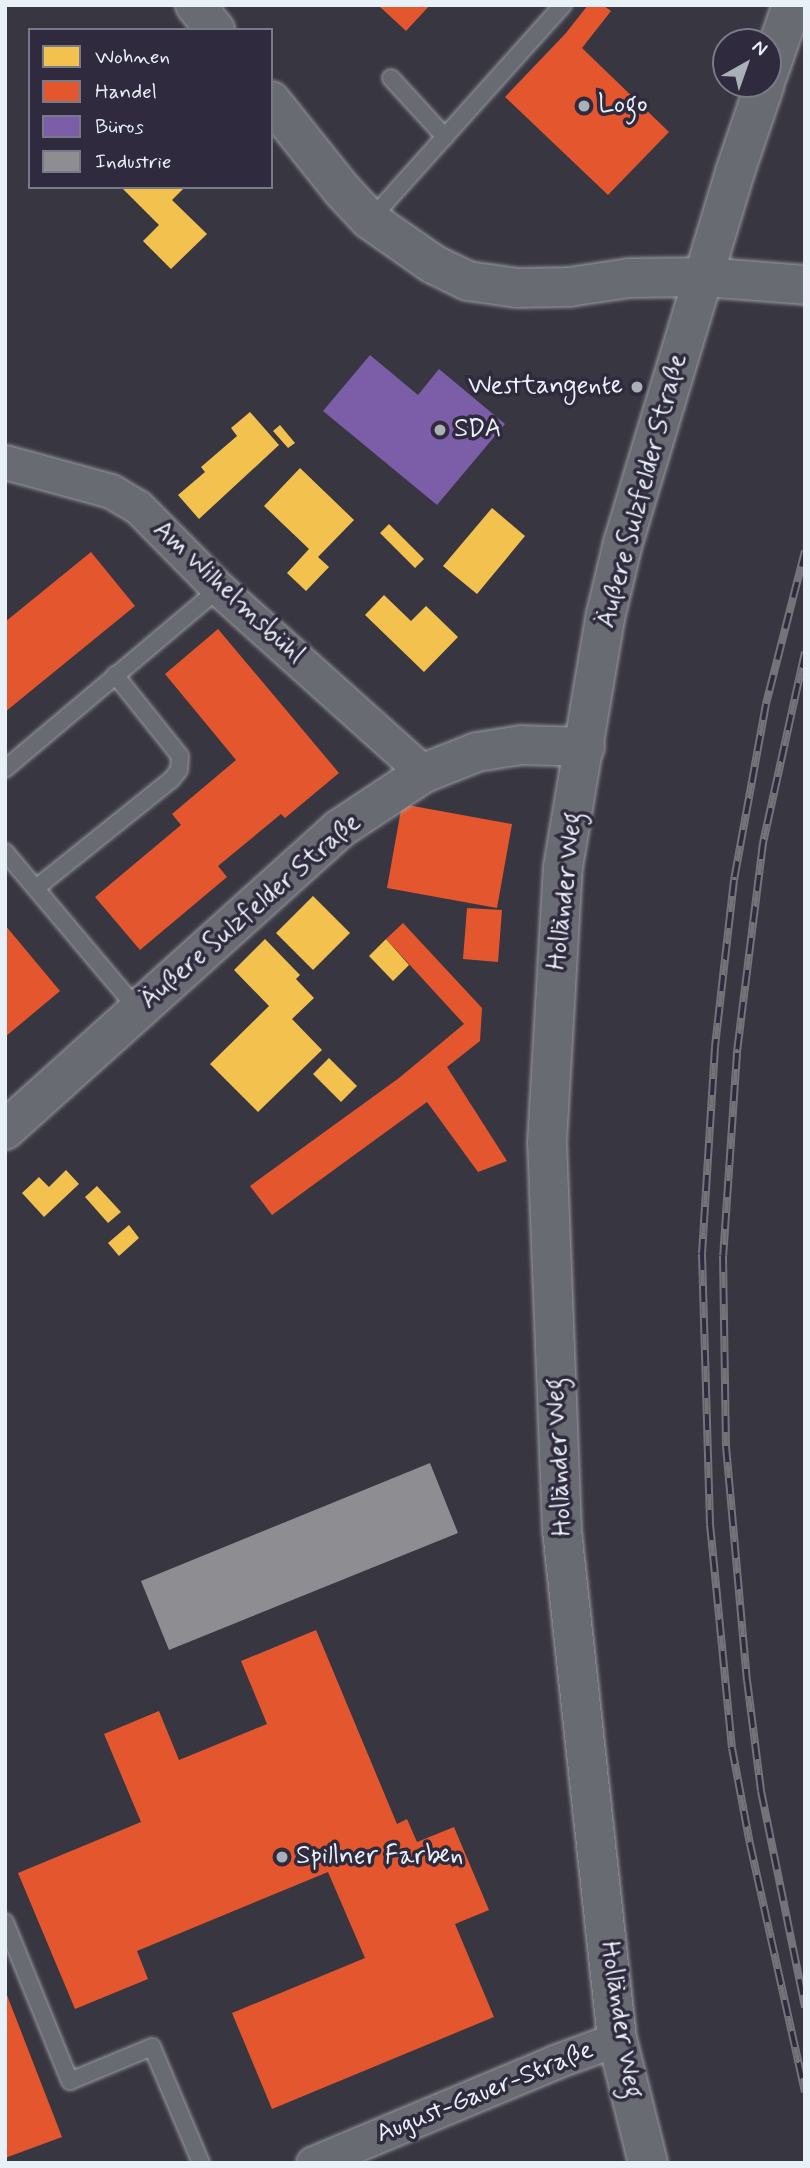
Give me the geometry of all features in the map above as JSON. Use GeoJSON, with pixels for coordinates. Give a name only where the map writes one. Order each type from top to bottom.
{"type":"FeatureCollection","features":[{"type":"Feature","properties":{"kind":"main road"},"geometry":{"type":"LineString","coordinates":[[195,5],[213,28]]}},
{"type":"Feature","properties":{"kind":"main road"},"geometry":{"type":"LineString","coordinates":[[782,34],[792,5]]}},
{"type":"Feature","properties":{"kind":"main road"},"geometry":{"type":"LineString","coordinates":[[704,277],[761,98]]}},
{"type":"Feature","properties":{"kind":"main road"},"geometry":{"type":"LineString","coordinates":[[273,104],[341,190],[370,220],[433,264],[468,281],[517,288],[569,287],[629,278],[704,277],[805,285]]}},
{"type":"Feature","properties":{"kind":"main road","name":"Äußere Sulzfelder Straße"},"geometry":{"type":"LineString","coordinates":[[5,1130],[339,829],[424,773],[477,752],[500,747],[585,747],[605,618],[623,543],[704,277]]}},
{"type":"Feature","properties":{"kind":"main road","name":"Holländer Weg"},"geometry":{"type":"LineString","coordinates":[[585,747],[563,867],[547,1143],[562,1530],[617,2039],[648,2163]]}},
{"type":"Feature","properties":{"kind":"street","name":"Am Wilhelmsbühl"},"geometry":{"type":"LineString","coordinates":[[5,462],[111,491],[138,507],[219,589],[424,773]]}},
{"type":"Feature","properties":{"kind":"street","name":"August-Gauer-Straße"},"geometry":{"type":"LineString","coordinates":[[313,2163],[617,2039]]}},
{"type":"Feature","properties":{"kind":"lane"},"geometry":{"type":"LineString","coordinates":[[370,220],[563,5]]}},
{"type":"Feature","properties":{"kind":"lane"},"geometry":{"type":"LineString","coordinates":[[391,78],[445,137]]}},
{"type":"Feature","properties":{"kind":"lane"},"geometry":{"type":"LineString","coordinates":[[5,769],[219,589]]}},
{"type":"Feature","properties":{"kind":"lane"},"geometry":{"type":"LineString","coordinates":[[36,888],[171,780],[179,770],[180,756],[115,675]]}},
{"type":"Feature","properties":{"kind":"lane"},"geometry":{"type":"LineString","coordinates":[[5,852],[138,1010]]}},
{"type":"Feature","properties":{"kind":"lane"},"geometry":{"type":"LineString","coordinates":[[5,1922],[70,2081],[152,2047],[201,2163]]}},
{"type":"Feature","properties":{"kind":"building: Wohnen"},"geometry":{"type":"Polygon","coordinates":[[[123,189],[183,189],[172,200],[207,234],[171,269],[143,241],[159,225],[123,189]]]}},
{"type":"Feature","properties":{"kind":"building: Wohnen"},"geometry":{"type":"Polygon","coordinates":[[[250,412],[279,445],[199,519],[178,495],[205,472],[201,467],[237,436],[231,428],[250,412]]]}},
{"type":"Feature","properties":{"kind":"building: Wohnen"},"geometry":{"type":"Polygon","coordinates":[[[280,425],[295,443],[288,448],[273,431],[280,425]]]}},
{"type":"Feature","properties":{"kind":"building: Wohnen"},"geometry":{"type":"Polygon","coordinates":[[[300,468],[354,520],[318,557],[329,567],[306,591],[287,573],[309,549],[264,506],[300,468]]]}},
{"type":"Feature","properties":{"kind":"building: Wohnen"},"geometry":{"type":"Polygon","coordinates":[[[492,508],[525,536],[477,594],[443,566],[492,508]]]}},
{"type":"Feature","properties":{"kind":"building: Wohnen"},"geometry":{"type":"Polygon","coordinates":[[[389,524],[424,559],[415,568],[380,533],[389,524]]]}},
{"type":"Feature","properties":{"kind":"building: Wohnen"},"geometry":{"type":"Polygon","coordinates":[[[384,595],[411,621],[426,606],[458,637],[424,672],[365,615],[384,595]]]}},
{"type":"Feature","properties":{"kind":"building: Wohnen"},"geometry":{"type":"Polygon","coordinates":[[[313,896],[350,933],[313,970],[276,933],[313,896]]]}},
{"type":"Feature","properties":{"kind":"building: Wohnen"},"geometry":{"type":"Polygon","coordinates":[[[265,939],[300,975],[296,979],[314,998],[292,1019],[322,1050],[258,1112],[210,1064],[269,1006],[234,970],[265,939]]]}},
{"type":"Feature","properties":{"kind":"building: Wohnen"},"geometry":{"type":"Polygon","coordinates":[[[386,939],[409,965],[393,981],[369,956],[386,939]]]}},
{"type":"Feature","properties":{"kind":"building: Wohnen"},"geometry":{"type":"Polygon","coordinates":[[[329,1058],[357,1086],[341,1102],[313,1074],[329,1058]]]}},
{"type":"Feature","properties":{"kind":"building: Wohnen"},"geometry":{"type":"Polygon","coordinates":[[[66,1170],[79,1184],[44,1217],[22,1193],[39,1177],[49,1187],[66,1170]]]}},
{"type":"Feature","properties":{"kind":"building: Wohnen"},"geometry":{"type":"Polygon","coordinates":[[[97,1186],[121,1212],[108,1223],[85,1197],[97,1186]]]}},
{"type":"Feature","properties":{"kind":"building: Wohnen"},"geometry":{"type":"Polygon","coordinates":[[[129,1225],[139,1238],[119,1256],[108,1243],[129,1225]]]}},
{"type":"Feature","properties":{"kind":"building: Handel"},"geometry":{"type":"Polygon","coordinates":[[[378,5],[430,5],[406,31],[378,5]]]}},
{"type":"Feature","properties":{"kind":"building: Handel"},"geometry":{"type":"Polygon","coordinates":[[[588,5],[603,5],[611,11],[582,48],[669,132],[608,195],[505,97],[566,33],[588,5]]]}},
{"type":"Feature","properties":{"kind":"building: Handel"},"geometry":{"type":"Polygon","coordinates":[[[91,552],[135,606],[5,712],[5,622],[91,552]]]}},
{"type":"Feature","properties":{"kind":"building: Handel"},"geometry":{"type":"Polygon","coordinates":[[[218,629],[339,773],[285,818],[281,814],[218,866],[227,877],[140,950],[95,897],[181,825],[172,814],[236,760],[165,674],[218,629]]]}},
{"type":"Feature","properties":{"kind":"building: Handel"},"geometry":{"type":"Polygon","coordinates":[[[402,804],[512,824],[497,908],[387,888],[402,804]]]}},
{"type":"Feature","properties":{"kind":"building: Handel"},"geometry":{"type":"Polygon","coordinates":[[[467,908],[502,910],[498,962],[463,959],[467,908]]]}},
{"type":"Feature","properties":{"kind":"building: Handel"},"geometry":{"type":"Polygon","coordinates":[[[403,923],[482,1008],[480,1041],[447,1067],[507,1161],[478,1172],[427,1102],[272,1215],[250,1186],[399,1078],[464,1024],[386,939],[403,923]]]}},
{"type":"Feature","properties":{"kind":"building: Handel"},"geometry":{"type":"Polygon","coordinates":[[[5,925],[60,991],[5,1037],[5,925]]]}},
{"type":"Feature","properties":{"kind":"building: Handel","name":"Spillner Farben"},"geometry":{"type":"Polygon","coordinates":[[[316,1630],[397,1824],[407,1819],[417,1842],[454,1827],[489,1910],[455,1924],[494,2017],[272,2109],[232,2013],[365,1958],[328,1872],[137,1951],[148,1979],[75,2009],[18,1873],[141,1822],[104,1734],[159,1711],[179,1760],[267,1724],[241,1661],[316,1630]]]}},
{"type":"Feature","properties":{"kind":"building: Handel"},"geometry":{"type":"Polygon","coordinates":[[[5,1990],[62,2137],[5,2158],[5,1990]]]}},
{"type":"Feature","properties":{"kind":"building: Büros"},"geometry":{"type":"Polygon","coordinates":[[[370,355],[418,395],[439,369],[505,424],[437,505],[323,411],[370,355]]]}},
{"type":"Feature","properties":{"kind":"building: Industrie"},"geometry":{"type":"Polygon","coordinates":[[[430,1463],[458,1533],[169,1650],[141,1581],[430,1463]]]}},
{"type":"Feature","properties":{"kind":"railway"},"geometry":{"type":"LineString","coordinates":[[805,551],[766,704],[734,880],[715,1047],[702,1254],[710,1524],[732,1748],[750,1844],[805,2092]]}},
{"type":"Feature","properties":{"kind":"railway"},"geometry":{"type":"LineString","coordinates":[[805,652],[763,843],[737,1053],[723,1256],[726,1446],[747,1680],[761,1791],[805,2008]]}},
{"type":"Feature","properties":{"kind":"place","name":"Logo"},"geometry":{"type":"Point","coordinates":[584,106]}},
{"type":"Feature","properties":{"kind":"place","name":"Westtangente"},"geometry":{"type":"Point","coordinates":[637,387]}},
{"type":"Feature","properties":{"kind":"place","name":"SDA"},"geometry":{"type":"Point","coordinates":[440,430]}},
{"type":"Feature","properties":{"kind":"place","name":"Spillner Farben"},"geometry":{"type":"Point","coordinates":[282,1857]}}]}
